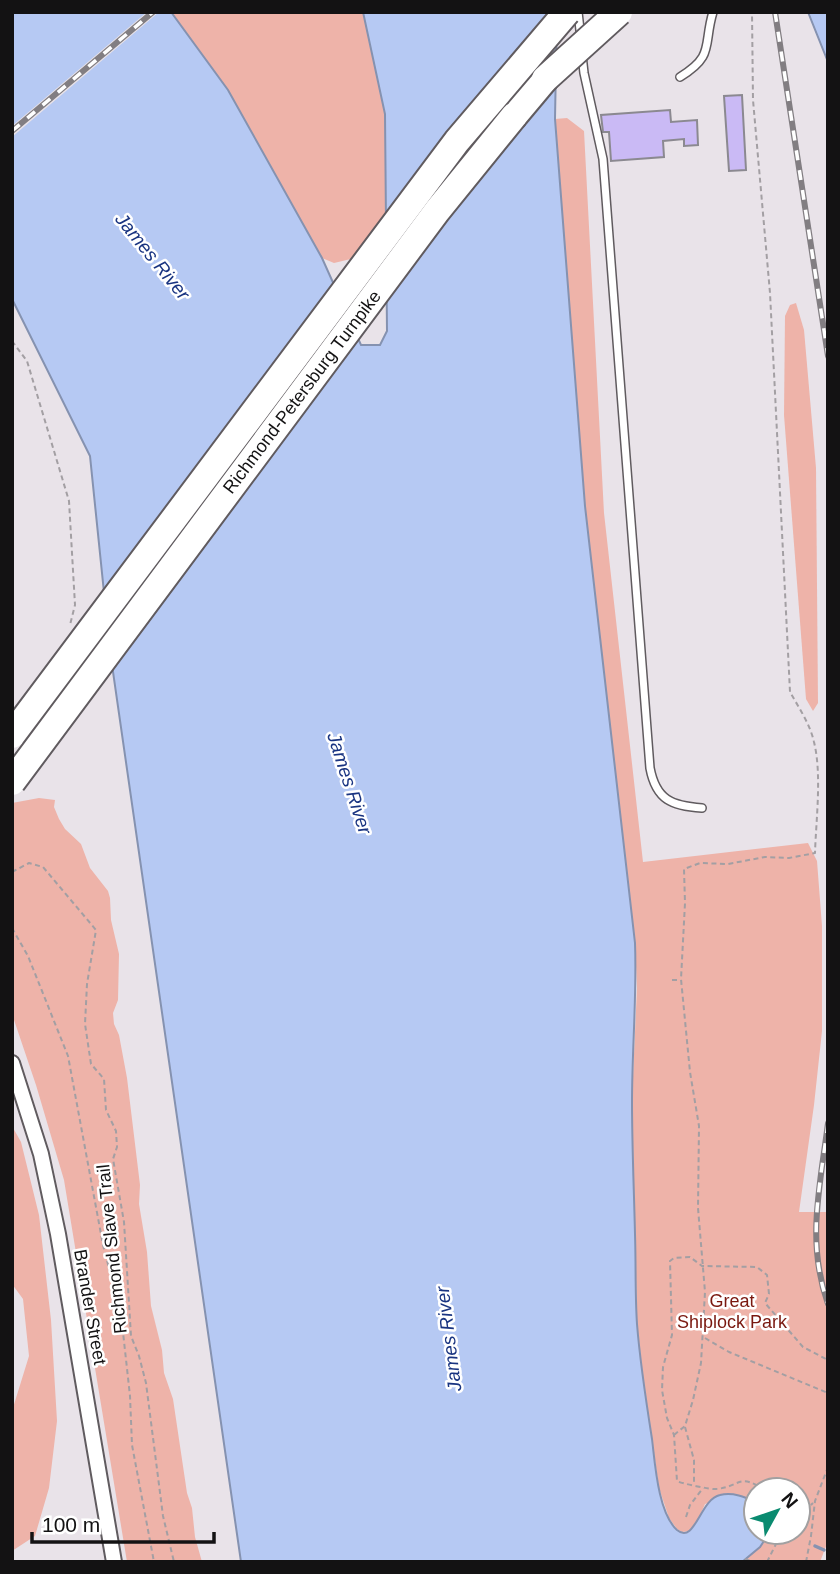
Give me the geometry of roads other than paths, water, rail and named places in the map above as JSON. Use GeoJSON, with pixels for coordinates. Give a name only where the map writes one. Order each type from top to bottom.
{"type":"FeatureCollection","features":[{"type":"Feature","properties":{"kind":"highway","name":"Richmond-Petersburg Turnpike"},"geometry":{"type":"LineString","coordinates":[[12,735],[457,141],[568,12]]}},
{"type":"Feature","properties":{"kind":"highway","name":"Richmond-Petersburg Turnpike"},"geometry":{"type":"LineString","coordinates":[[12,782],[437,211],[545,79],[604,12]]}},
{"type":"Feature","properties":{"kind":"highway"},"geometry":{"type":"LineString","coordinates":[[545,79],[619,12]]}},
{"type":"Feature","properties":{"kind":"street","name":"Brander Street"},"geometry":{"type":"LineString","coordinates":[[12,1063],[41,1154],[58,1234],[114,1562]]}},
{"type":"Feature","properties":{"kind":"lane"},"geometry":{"type":"LineString","coordinates":[[578,12],[584,73],[603,159],[650,768],[658,792],[667,800],[681,807],[702,807]]}},
{"type":"Feature","properties":{"kind":"lane"},"geometry":{"type":"LineString","coordinates":[[680,77],[701,62],[708,47],[713,12]]}},
{"type":"Feature","properties":{"kind":"water","name":"James River"},"geometry":{"type":"Polygon","coordinates":[[[12,12],[171,12],[228,90],[322,258],[361,345],[380,345],[387,331],[385,114],[363,12],[557,12],[555,119],[585,506],[635,943],[632,1135],[636,1313],[641,1367],[658,1487],[671,1522],[683,1533],[693,1527],[713,1498],[725,1494],[742,1497],[742,1546],[761,1546],[742,1562],[241,1562],[110,651],[90,456],[12,299],[12,12]]]}},
{"type":"Feature","properties":{"kind":"water"},"geometry":{"type":"Polygon","coordinates":[[[808,12],[828,12],[828,62],[808,12]]]}},
{"type":"Feature","properties":{"kind":"waterway"},"geometry":{"type":"LineString","coordinates":[[815,1546],[824,1550]]}},
{"type":"Feature","properties":{"kind":"railway"},"geometry":{"type":"LineString","coordinates":[[12,131],[153,12]]}},
{"type":"Feature","properties":{"kind":"railway"},"geometry":{"type":"LineString","coordinates":[[775,12],[828,356]]}},
{"type":"Feature","properties":{"kind":"railway"},"geometry":{"type":"LineString","coordinates":[[828,1123],[816,1236],[821,1281],[828,1304]]}},
{"type":"Feature","properties":{"kind":"park label","name":"Great Shiplock Park"},"geometry":{"type":"Point","coordinates":[732,1311]}}]}
